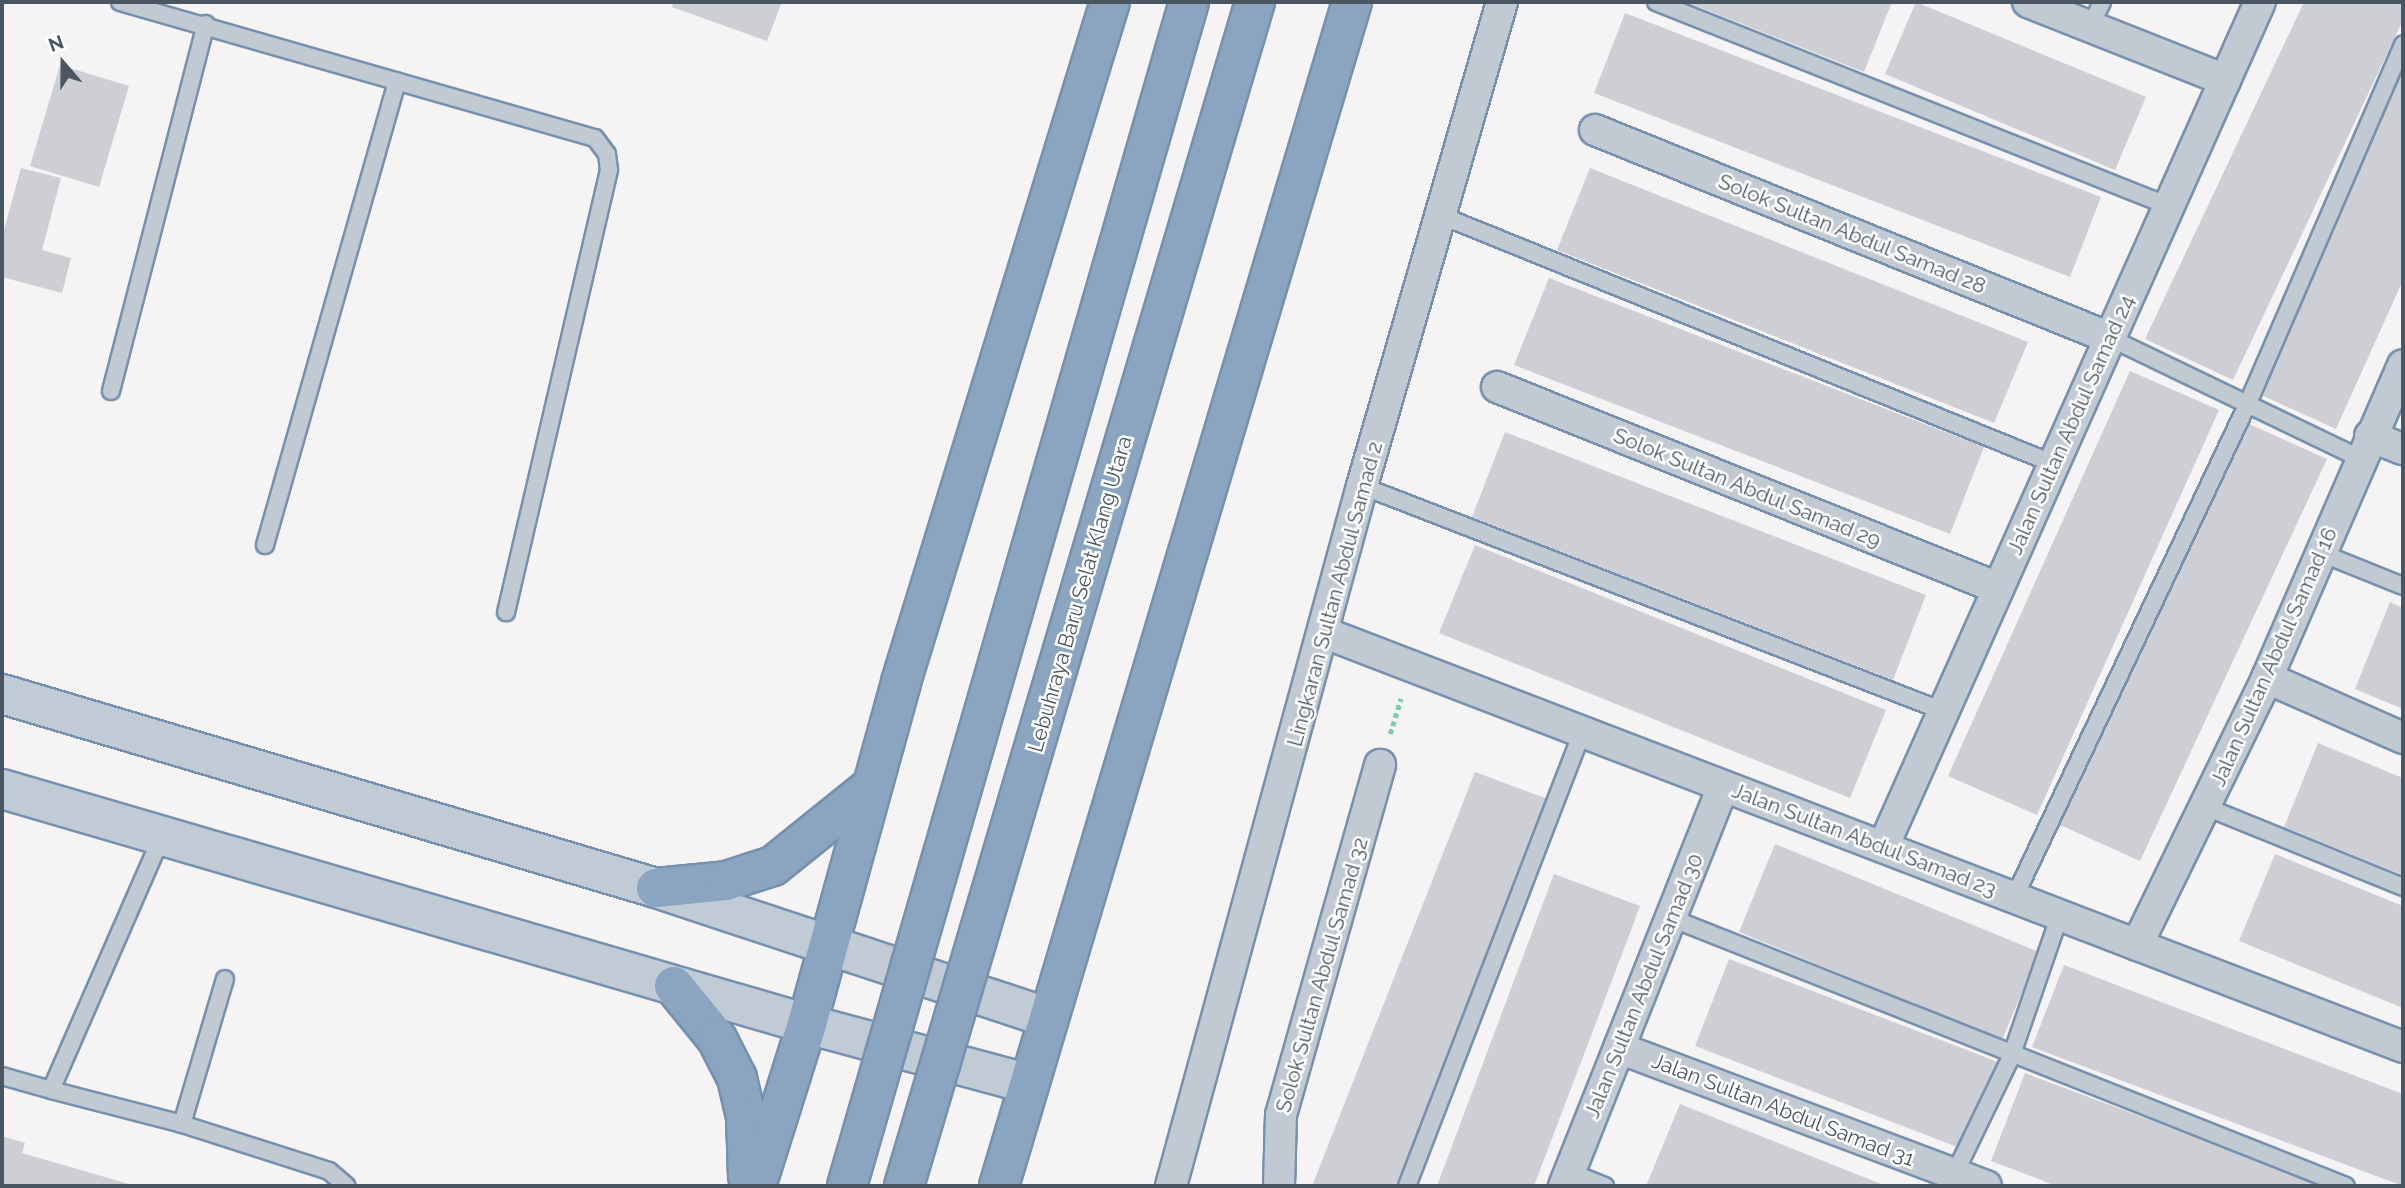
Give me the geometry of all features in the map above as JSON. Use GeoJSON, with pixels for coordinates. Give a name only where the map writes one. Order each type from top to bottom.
{"type":"FeatureCollection","features":[{"type":"Feature","properties":{"kind":"highway"},"geometry":{"type":"LineString","coordinates":[[756,1186],[807,1024],[870,788],[1110,2]]}},
{"type":"Feature","properties":{"kind":"highway"},"geometry":{"type":"LineString","coordinates":[[847,1186],[1189,2]]}},
{"type":"Feature","properties":{"kind":"highway","name":"Lebuhraya Baru Selat Klang Utara"},"geometry":{"type":"LineString","coordinates":[[904,1186],[1255,2]]}},
{"type":"Feature","properties":{"kind":"highway"},"geometry":{"type":"LineString","coordinates":[[999,1186],[1047,1017],[1352,2]]}},
{"type":"Feature","properties":{"kind":"highway"},"geometry":{"type":"LineString","coordinates":[[656,888],[726,881],[773,866],[870,788]]}},
{"type":"Feature","properties":{"kind":"highway"},"geometry":{"type":"LineString","coordinates":[[674,986],[717,1039],[737,1077],[746,1116],[748,1186]]}},
{"type":"Feature","properties":{"kind":"street","name":"Lingkaran Sultan Abdul Samad 2"},"geometry":{"type":"LineString","coordinates":[[1171,1186],[1325,633],[1362,486],[1502,2]]}},
{"type":"Feature","properties":{"kind":"street"},"geometry":{"type":"LineString","coordinates":[[2028,2],[2096,14],[2225,80]]}},
{"type":"Feature","properties":{"kind":"street","name":"Jalan Sultan Abdul Samad 24"},"geometry":{"type":"LineString","coordinates":[[1882,847],[2260,2]]}},
{"type":"Feature","properties":{"kind":"street","name":"Solok Sultan Abdul Samad 28"},"geometry":{"type":"LineString","coordinates":[[1595,130],[2110,338]]}},
{"type":"Feature","properties":{"kind":"street","name":"Jalan Sultan Abdul Samad 16"},"geometry":{"type":"LineString","coordinates":[[2137,945],[2267,678],[2403,365]]}},
{"type":"Feature","properties":{"kind":"street","name":"Solok Sultan Abdul Samad 29"},"geometry":{"type":"LineString","coordinates":[[1497,387],[1998,588]]}},
{"type":"Feature","properties":{"kind":"street"},"geometry":{"type":"LineString","coordinates":[[2366,448],[2403,449]]}},
{"type":"Feature","properties":{"kind":"street","name":"Jalan Sultan Abdul Samad 23"},"geometry":{"type":"LineString","coordinates":[[1325,633],[2403,1046]]}},
{"type":"Feature","properties":{"kind":"street"},"geometry":{"type":"LineString","coordinates":[[2267,678],[2403,738]]}},
{"type":"Feature","properties":{"kind":"street"},"geometry":{"type":"LineString","coordinates":[[2,694],[656,888],[1047,1017]]}},
{"type":"Feature","properties":{"kind":"street","name":"Solok Sultan Abdul Samad 32"},"geometry":{"type":"LineString","coordinates":[[1279,1186],[1281,1115],[1380,765]]}},
{"type":"Feature","properties":{"kind":"street","name":"Jalan Sultan Abdul Samad 30"},"geometry":{"type":"LineString","coordinates":[[1567,1179],[1723,787]]}},
{"type":"Feature","properties":{"kind":"street"},"geometry":{"type":"LineString","coordinates":[[2,789],[674,986],[1029,1084]]}},
{"type":"Feature","properties":{"kind":"street","name":"Jalan Sultan Abdul Samad 31"},"geometry":{"type":"LineString","coordinates":[[1619,1048],[1952,1180],[1986,1186]]}},
{"type":"Feature","properties":{"kind":"lane"},"geometry":{"type":"LineString","coordinates":[[120,2],[206,24],[595,138],[607,154],[609,170],[506,612]]}},
{"type":"Feature","properties":{"kind":"lane"},"geometry":{"type":"LineString","coordinates":[[1656,2],[2169,206]]}},
{"type":"Feature","properties":{"kind":"lane"},"geometry":{"type":"LineString","coordinates":[[111,391],[206,24]]}},
{"type":"Feature","properties":{"kind":"lane"},"geometry":{"type":"LineString","coordinates":[[2014,898],[2248,403],[2403,44]]}},
{"type":"Feature","properties":{"kind":"lane"},"geometry":{"type":"LineString","coordinates":[[265,545],[397,81]]}},
{"type":"Feature","properties":{"kind":"lane"},"geometry":{"type":"LineString","coordinates":[[1440,215],[2054,464]]}},
{"type":"Feature","properties":{"kind":"lane"},"geometry":{"type":"LineString","coordinates":[[2110,338],[2248,403],[2366,448]]}},
{"type":"Feature","properties":{"kind":"lane"},"geometry":{"type":"LineString","coordinates":[[1362,486],[1943,711]]}},
{"type":"Feature","properties":{"kind":"lane"},"geometry":{"type":"LineString","coordinates":[[2321,554],[2403,586]]}},
{"type":"Feature","properties":{"kind":"lane"},"geometry":{"type":"LineString","coordinates":[[1407,1186],[1582,733]]}},
{"type":"Feature","properties":{"kind":"lane"},"geometry":{"type":"LineString","coordinates":[[2206,807],[2403,887]]}},
{"type":"Feature","properties":{"kind":"lane"},"geometry":{"type":"LineString","coordinates":[[51,1090],[162,836]]}},
{"type":"Feature","properties":{"kind":"lane"},"geometry":{"type":"LineString","coordinates":[[1952,1180],[2011,1057],[2060,915]]}},
{"type":"Feature","properties":{"kind":"lane"},"geometry":{"type":"LineString","coordinates":[[1671,918],[2011,1057],[2346,1186]]}},
{"type":"Feature","properties":{"kind":"lane"},"geometry":{"type":"LineString","coordinates":[[181,1124],[225,979]]}},
{"type":"Feature","properties":{"kind":"lane"},"geometry":{"type":"LineString","coordinates":[[2,1076],[181,1124],[329,1171],[346,1186]]}},
{"type":"Feature","properties":{"kind":"lane"},"geometry":{"type":"LineString","coordinates":[[1567,1179],[1605,1186]]}},
{"type":"Feature","properties":{"kind":"path"},"geometry":{"type":"LineString","coordinates":[[1380,765],[1411,667]]}},
{"type":"Feature","properties":{"kind":"building"},"geometry":{"type":"Polygon","coordinates":[[[674,2],[782,2],[767,41],[672,7],[674,2]]]}},
{"type":"Feature","properties":{"kind":"building"},"geometry":{"type":"Polygon","coordinates":[[[1686,2],[1892,2],[1864,72],[1686,2]]]}},
{"type":"Feature","properties":{"kind":"building"},"geometry":{"type":"Polygon","coordinates":[[[1916,2],[2146,97],[2115,170],[1885,74],[1916,2]]]}},
{"type":"Feature","properties":{"kind":"building"},"geometry":{"type":"Polygon","coordinates":[[[2304,2],[2403,2],[2403,20],[2233,380],[2145,339],[2304,2]]]}},
{"type":"Feature","properties":{"kind":"building"},"geometry":{"type":"Polygon","coordinates":[[[1625,13],[2101,197],[2070,277],[1594,93],[1625,13]]]}},
{"type":"Feature","properties":{"kind":"building"},"geometry":{"type":"Polygon","coordinates":[[[60,65],[129,86],[99,187],[30,166],[60,65]]]}},
{"type":"Feature","properties":{"kind":"building"},"geometry":{"type":"Polygon","coordinates":[[[2403,68],[2403,280],[2336,429],[2257,393],[2403,68]]]}},
{"type":"Feature","properties":{"kind":"building"},"geometry":{"type":"Polygon","coordinates":[[[21,168],[61,178],[42,250],[71,258],[62,293],[2,277],[2,237],[21,168]]]}},
{"type":"Feature","properties":{"kind":"building"},"geometry":{"type":"Polygon","coordinates":[[[1590,168],[2028,342],[1994,423],[1557,250],[1590,168]]]}},
{"type":"Feature","properties":{"kind":"building"},"geometry":{"type":"Polygon","coordinates":[[[1549,278],[1984,447],[1950,534],[1514,365],[1549,278]]]}},
{"type":"Feature","properties":{"kind":"building"},"geometry":{"type":"Polygon","coordinates":[[[2130,371],[2219,410],[2037,815],[1948,776],[2130,371]]]}},
{"type":"Feature","properties":{"kind":"building"},"geometry":{"type":"Polygon","coordinates":[[[2245,422],[2327,459],[2140,861],[2058,824],[2245,422]]]}},
{"type":"Feature","properties":{"kind":"building"},"geometry":{"type":"Polygon","coordinates":[[[1505,432],[1926,595],[1893,680],[1472,517],[1505,432]]]}},
{"type":"Feature","properties":{"kind":"building"},"geometry":{"type":"Polygon","coordinates":[[[1475,545],[1886,710],[1850,798],[1439,633],[1475,545]]]}},
{"type":"Feature","properties":{"kind":"building"},"geometry":{"type":"Polygon","coordinates":[[[2390,602],[2403,608],[2403,709],[2355,689],[2390,602]]]}},
{"type":"Feature","properties":{"kind":"building"},"geometry":{"type":"Polygon","coordinates":[[[2318,743],[2403,778],[2403,875],[2284,827],[2318,743]]]}},
{"type":"Feature","properties":{"kind":"building"},"geometry":{"type":"Polygon","coordinates":[[[1475,772],[1553,801],[1401,1186],[1312,1186],[1475,772]]]}},
{"type":"Feature","properties":{"kind":"building"},"geometry":{"type":"Polygon","coordinates":[[[1775,844],[2039,952],[2002,1040],[1739,932],[1775,844]]]}},
{"type":"Feature","properties":{"kind":"building"},"geometry":{"type":"Polygon","coordinates":[[[2275,854],[2403,906],[2403,1008],[2239,941],[2275,854]]]}},
{"type":"Feature","properties":{"kind":"building"},"geometry":{"type":"Polygon","coordinates":[[[1554,874],[1640,906],[1630,933],[1534,1186],[1437,1186],[1554,874]]]}},
{"type":"Feature","properties":{"kind":"building"},"geometry":{"type":"Polygon","coordinates":[[[1729,959],[1998,1062],[1965,1150],[1695,1046],[1729,959]]]}},
{"type":"Feature","properties":{"kind":"building"},"geometry":{"type":"Polygon","coordinates":[[[2064,965],[2403,1094],[2403,1186],[2032,1047],[2064,965]]]}},
{"type":"Feature","properties":{"kind":"building"},"geometry":{"type":"Polygon","coordinates":[[[2025,1073],[2323,1186],[2056,1186],[1991,1161],[2025,1073]]]}},
{"type":"Feature","properties":{"kind":"building"},"geometry":{"type":"Polygon","coordinates":[[[1680,1104],[1861,1176],[1887,1186],[1646,1186],[1680,1104]]]}},
{"type":"Feature","properties":{"kind":"building"},"geometry":{"type":"Polygon","coordinates":[[[2,1136],[25,1143],[22,1153],[136,1186],[2,1186],[2,1136]]]}}]}
